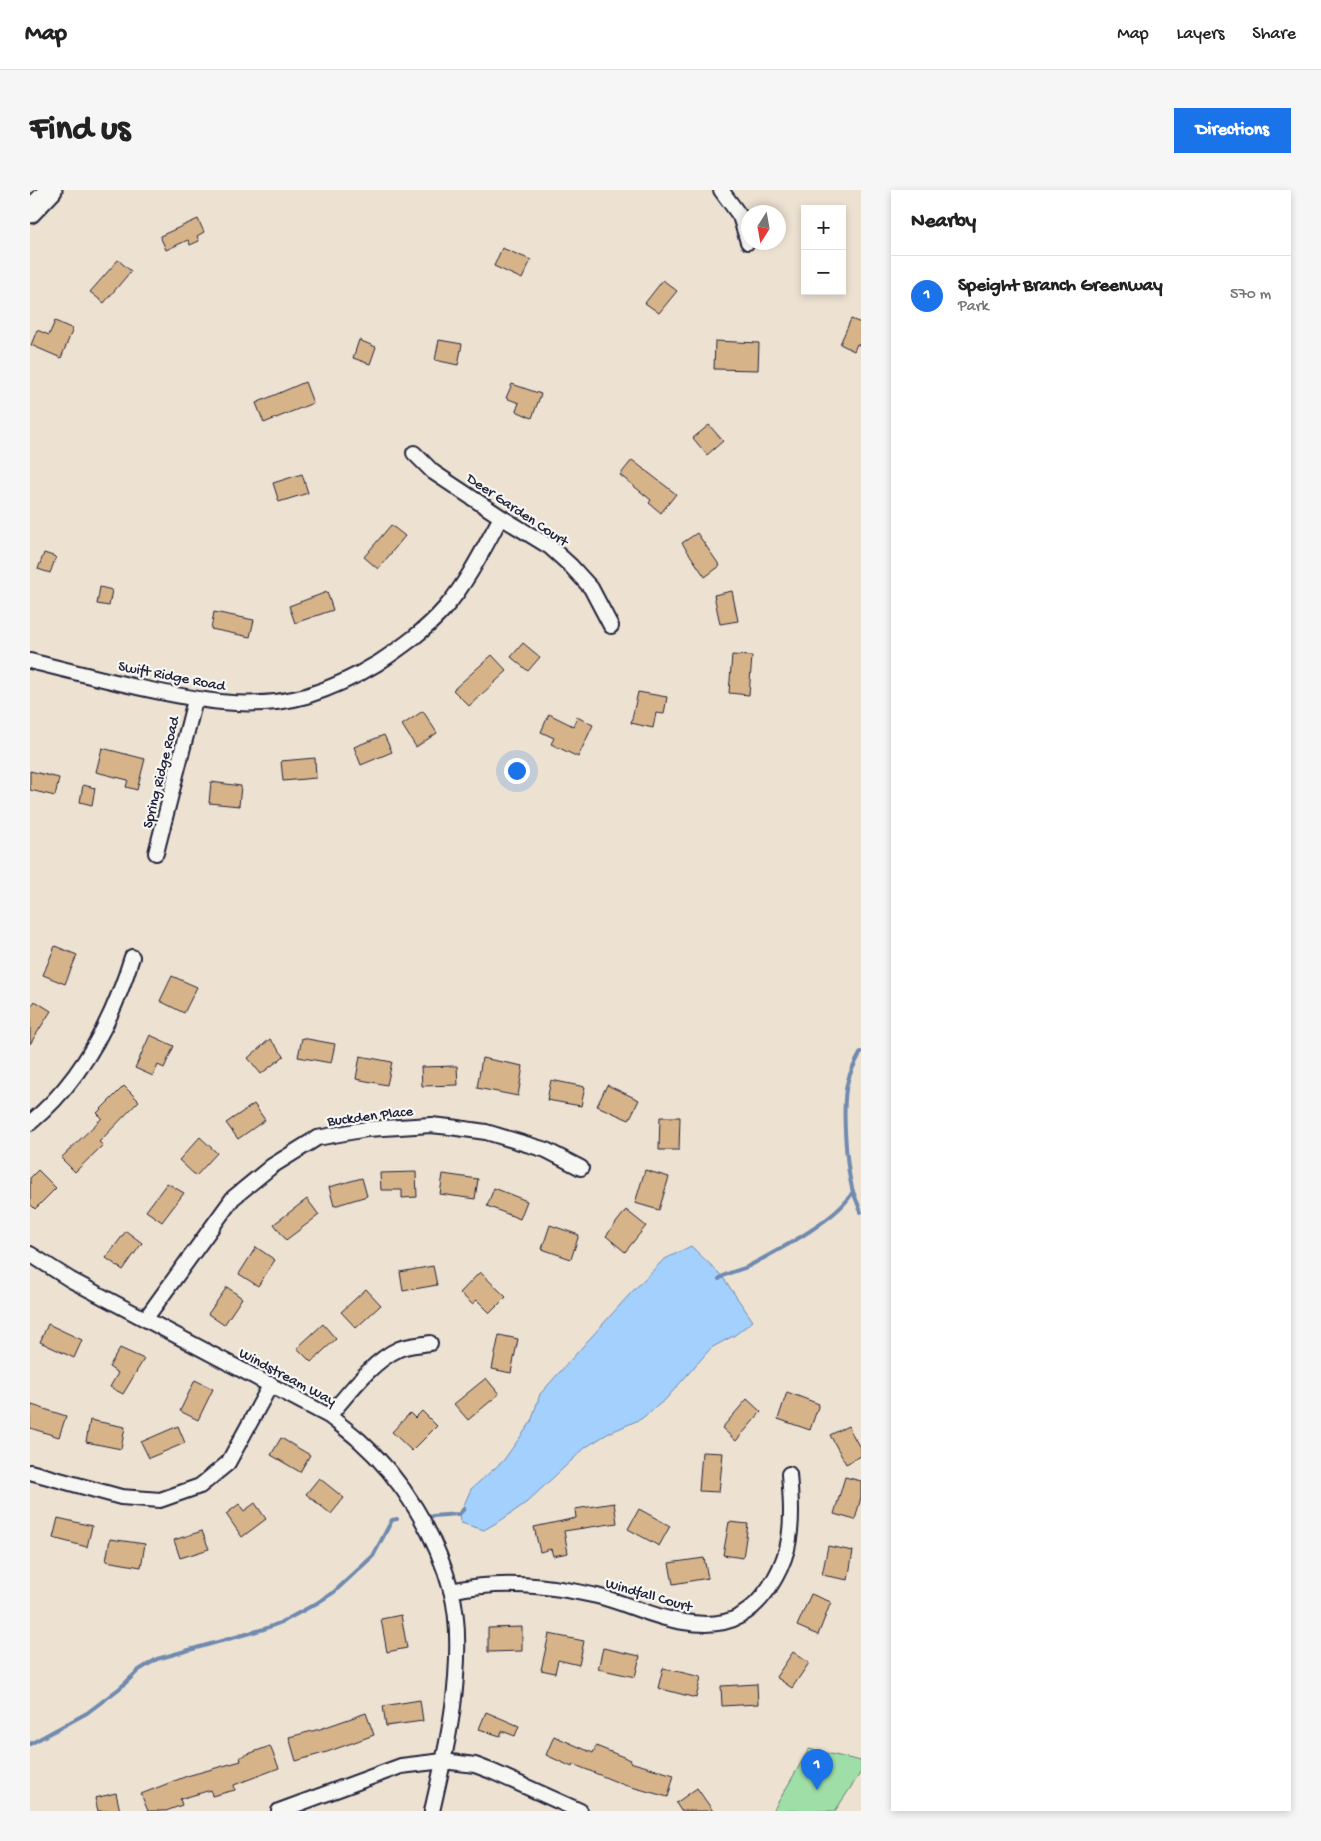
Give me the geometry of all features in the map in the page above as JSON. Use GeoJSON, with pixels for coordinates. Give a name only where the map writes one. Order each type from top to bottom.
{"type":"FeatureCollection","features":[{"type":"Feature","properties":{"kind":"main road"},"geometry":{"type":"LineString","coordinates":[[30,212],[51,190]]}},
{"type":"Feature","properties":{"kind":"street"},"geometry":{"type":"LineString","coordinates":[[721,190],[741,219]]}},
{"type":"Feature","properties":{"kind":"street","name":"Deer Garden Court"},"geometry":{"type":"LineString","coordinates":[[414,453],[433,472],[501,518],[550,547],[591,588],[611,626]]}},
{"type":"Feature","properties":{"kind":"street","name":"Swift Ridge Road"},"geometry":{"type":"LineString","coordinates":[[30,661],[195,700],[230,703],[282,700],[305,696],[352,679],[400,649],[426,628],[445,608],[464,582],[501,518]]}},
{"type":"Feature","properties":{"kind":"street","name":"Spring Ridge Road"},"geometry":{"type":"LineString","coordinates":[[156,853],[195,700]]}},
{"type":"Feature","properties":{"kind":"street"},"geometry":{"type":"LineString","coordinates":[[30,1123],[40,1115],[65,1087],[93,1048],[118,999],[132,957]]}},
{"type":"Feature","properties":{"kind":"street","name":"Buckden Place"},"geometry":{"type":"LineString","coordinates":[[146,1318],[233,1198],[272,1166],[317,1138],[367,1129],[431,1125],[450,1127],[486,1132],[546,1150],[580,1168]]}},
{"type":"Feature","properties":{"kind":"street","name":"Windstream Way"},"geometry":{"type":"LineString","coordinates":[[30,1254],[70,1280],[146,1318],[329,1416],[366,1447],[386,1467],[406,1494],[436,1547],[451,1591],[456,1628],[456,1676],[443,1761],[432,1811]]}},
{"type":"Feature","properties":{"kind":"street"},"geometry":{"type":"LineString","coordinates":[[329,1416],[365,1375],[384,1359],[400,1349],[430,1343]]}},
{"type":"Feature","properties":{"kind":"street"},"geometry":{"type":"LineString","coordinates":[[30,1472],[121,1497],[160,1500],[200,1486],[228,1464],[271,1384]]}},
{"type":"Feature","properties":{"kind":"street","name":"Windfall Court"},"geometry":{"type":"LineString","coordinates":[[451,1591],[478,1585],[529,1585],[599,1596],[667,1619],[704,1624],[720,1623],[740,1616],[755,1604],[765,1593],[782,1564],[790,1528],[789,1474]]}},
{"type":"Feature","properties":{"kind":"street"},"geometry":{"type":"LineString","coordinates":[[279,1811],[401,1766],[443,1761],[491,1770],[580,1811]]}},
{"type":"Feature","properties":{"kind":"green space"},"geometry":{"type":"Polygon","coordinates":[[[809,1749],[861,1761],[861,1772],[835,1811],[773,1811],[809,1749]]]}},
{"type":"Feature","properties":{"kind":"water"},"geometry":{"type":"Polygon","coordinates":[[[691,1246],[722,1276],[753,1321],[735,1335],[711,1348],[666,1399],[641,1419],[609,1433],[586,1447],[527,1502],[503,1519],[484,1530],[461,1523],[460,1514],[471,1489],[503,1461],[531,1422],[540,1394],[663,1260],[691,1246]]]}},
{"type":"Feature","properties":{"kind":"building"},"geometry":{"type":"Polygon","coordinates":[[[198,219],[204,232],[197,236],[199,241],[190,245],[188,240],[166,250],[160,236],[198,219]]]}},
{"type":"Feature","properties":{"kind":"building"},"geometry":{"type":"Polygon","coordinates":[[[502,248],[531,260],[522,279],[494,266],[502,248]]]}},
{"type":"Feature","properties":{"kind":"building"},"geometry":{"type":"Polygon","coordinates":[[[118,260],[131,271],[104,303],[90,292],[118,260]]]}},
{"type":"Feature","properties":{"kind":"building"},"geometry":{"type":"Polygon","coordinates":[[[663,280],[677,291],[659,313],[645,303],[663,280]]]}},
{"type":"Feature","properties":{"kind":"building"},"geometry":{"type":"Polygon","coordinates":[[[851,319],[861,323],[861,346],[857,344],[854,351],[840,344],[851,319]]]}},
{"type":"Feature","properties":{"kind":"building"},"geometry":{"type":"Polygon","coordinates":[[[55,321],[73,329],[61,358],[31,345],[37,330],[49,335],[55,321]]]}},
{"type":"Feature","properties":{"kind":"building"},"geometry":{"type":"Polygon","coordinates":[[[359,340],[376,347],[370,364],[353,358],[359,340]]]}},
{"type":"Feature","properties":{"kind":"building"},"geometry":{"type":"Polygon","coordinates":[[[439,340],[462,344],[458,365],[435,360],[439,340]]]}},
{"type":"Feature","properties":{"kind":"building"},"geometry":{"type":"Polygon","coordinates":[[[715,341],[759,343],[758,370],[714,369],[715,341]]]}},
{"type":"Feature","properties":{"kind":"building"},"geometry":{"type":"Polygon","coordinates":[[[305,382],[313,403],[264,423],[256,403],[305,382]]]}},
{"type":"Feature","properties":{"kind":"building"},"geometry":{"type":"Polygon","coordinates":[[[512,384],[541,394],[532,418],[516,411],[519,403],[506,398],[512,384]]]}},
{"type":"Feature","properties":{"kind":"building"},"geometry":{"type":"Polygon","coordinates":[[[709,425],[723,441],[707,455],[693,438],[709,425]]]}},
{"type":"Feature","properties":{"kind":"building"},"geometry":{"type":"Polygon","coordinates":[[[632,460],[676,494],[661,513],[649,503],[651,500],[620,475],[632,460]]]}},
{"type":"Feature","properties":{"kind":"building"},"geometry":{"type":"Polygon","coordinates":[[[302,474],[308,493],[279,502],[273,483],[302,474]]]}},
{"type":"Feature","properties":{"kind":"building"},"geometry":{"type":"Polygon","coordinates":[[[391,525],[405,536],[378,569],[364,557],[391,525]]]}},
{"type":"Feature","properties":{"kind":"building"},"geometry":{"type":"Polygon","coordinates":[[[697,533],[720,566],[705,577],[682,543],[697,533]]]}},
{"type":"Feature","properties":{"kind":"building"},"geometry":{"type":"Polygon","coordinates":[[[44,553],[56,557],[50,573],[38,569],[44,553]]]}},
{"type":"Feature","properties":{"kind":"building"},"geometry":{"type":"Polygon","coordinates":[[[100,587],[112,590],[109,606],[97,604],[100,587]]]}},
{"type":"Feature","properties":{"kind":"building"},"geometry":{"type":"Polygon","coordinates":[[[732,591],[738,621],[720,624],[714,595],[732,591]]]}},
{"type":"Feature","properties":{"kind":"building"},"geometry":{"type":"Polygon","coordinates":[[[327,592],[333,610],[295,623],[289,606],[327,592]]]}},
{"type":"Feature","properties":{"kind":"building"},"geometry":{"type":"Polygon","coordinates":[[[214,612],[254,620],[250,637],[211,629],[214,612]]]}},
{"type":"Feature","properties":{"kind":"building"},"geometry":{"type":"Polygon","coordinates":[[[523,643],[540,657],[528,671],[511,657],[523,643]]]}},
{"type":"Feature","properties":{"kind":"building"},"geometry":{"type":"Polygon","coordinates":[[[492,655],[507,671],[469,706],[453,690],[492,655]]]}},
{"type":"Feature","properties":{"kind":"building"},"geometry":{"type":"Polygon","coordinates":[[[732,655],[752,656],[749,695],[729,693],[732,655]]]}},
{"type":"Feature","properties":{"kind":"building"},"geometry":{"type":"Polygon","coordinates":[[[638,692],[667,697],[664,714],[656,713],[653,728],[631,723],[638,692]]]}},
{"type":"Feature","properties":{"kind":"building"},"geometry":{"type":"Polygon","coordinates":[[[423,711],[437,733],[416,747],[402,725],[423,711]]]}},
{"type":"Feature","properties":{"kind":"building"},"geometry":{"type":"Polygon","coordinates":[[[549,714],[573,726],[577,717],[593,725],[578,757],[551,744],[554,738],[541,732],[549,714]]]}},
{"type":"Feature","properties":{"kind":"building"},"geometry":{"type":"Polygon","coordinates":[[[384,735],[392,752],[361,765],[354,747],[384,735]]]}},
{"type":"Feature","properties":{"kind":"building"},"geometry":{"type":"Polygon","coordinates":[[[102,748],[145,759],[137,790],[126,787],[128,780],[96,772],[102,748]]]}},
{"type":"Feature","properties":{"kind":"building"},"geometry":{"type":"Polygon","coordinates":[[[315,758],[316,778],[283,781],[281,761],[315,758]]]}},
{"type":"Feature","properties":{"kind":"building"},"geometry":{"type":"Polygon","coordinates":[[[30,771],[59,778],[55,796],[30,790],[30,771]]]}},
{"type":"Feature","properties":{"kind":"building"},"geometry":{"type":"Polygon","coordinates":[[[211,782],[241,786],[239,806],[209,803],[211,782]]]}},
{"type":"Feature","properties":{"kind":"building"},"geometry":{"type":"Polygon","coordinates":[[[83,785],[95,788],[92,805],[80,802],[83,785]]]}},
{"type":"Feature","properties":{"kind":"building"},"geometry":{"type":"Polygon","coordinates":[[[55,946],[77,955],[65,984],[43,975],[55,946]]]}},
{"type":"Feature","properties":{"kind":"building"},"geometry":{"type":"Polygon","coordinates":[[[172,976],[197,987],[184,1013],[160,1001],[172,976]]]}},
{"type":"Feature","properties":{"kind":"building"},"geometry":{"type":"Polygon","coordinates":[[[35,1001],[51,1011],[30,1044],[30,1008],[35,1001]]]}},
{"type":"Feature","properties":{"kind":"building"},"geometry":{"type":"Polygon","coordinates":[[[150,1035],[174,1046],[164,1068],[158,1065],[153,1076],[135,1068],[150,1035]]]}},
{"type":"Feature","properties":{"kind":"building"},"geometry":{"type":"Polygon","coordinates":[[[302,1038],[335,1044],[331,1063],[298,1057],[302,1038]]]}},
{"type":"Feature","properties":{"kind":"building"},"geometry":{"type":"Polygon","coordinates":[[[270,1039],[284,1056],[261,1074],[248,1058],[270,1039]]]}},
{"type":"Feature","properties":{"kind":"building"},"geometry":{"type":"Polygon","coordinates":[[[360,1056],[392,1062],[387,1085],[356,1079],[360,1056]]]}},
{"type":"Feature","properties":{"kind":"building"},"geometry":{"type":"Polygon","coordinates":[[[482,1058],[523,1066],[518,1096],[477,1088],[482,1058]]]}},
{"type":"Feature","properties":{"kind":"building"},"geometry":{"type":"Polygon","coordinates":[[[457,1066],[458,1085],[422,1086],[421,1067],[457,1066]]]}},
{"type":"Feature","properties":{"kind":"building"},"geometry":{"type":"Polygon","coordinates":[[[551,1080],[585,1087],[581,1106],[547,1100],[551,1080]]]}},
{"type":"Feature","properties":{"kind":"building"},"geometry":{"type":"Polygon","coordinates":[[[607,1085],[639,1100],[629,1120],[597,1106],[607,1085]]]}},
{"type":"Feature","properties":{"kind":"building"},"geometry":{"type":"Polygon","coordinates":[[[124,1086],[139,1101],[99,1142],[103,1145],[75,1172],[61,1158],[102,1118],[97,1113],[124,1086]]]}},
{"type":"Feature","properties":{"kind":"building"},"geometry":{"type":"Polygon","coordinates":[[[254,1104],[265,1120],[238,1139],[226,1123],[254,1104]]]}},
{"type":"Feature","properties":{"kind":"building"},"geometry":{"type":"Polygon","coordinates":[[[660,1117],[680,1117],[679,1150],[659,1150],[660,1117]]]}},
{"type":"Feature","properties":{"kind":"building"},"geometry":{"type":"Polygon","coordinates":[[[200,1137],[217,1153],[196,1176],[179,1160],[200,1137]]]}},
{"type":"Feature","properties":{"kind":"building"},"geometry":{"type":"Polygon","coordinates":[[[38,1170],[56,1188],[35,1209],[30,1204],[30,1178],[38,1170]]]}},
{"type":"Feature","properties":{"kind":"building"},"geometry":{"type":"Polygon","coordinates":[[[645,1170],[669,1177],[659,1210],[635,1203],[645,1170]]]}},
{"type":"Feature","properties":{"kind":"building"},"geometry":{"type":"Polygon","coordinates":[[[416,1172],[417,1197],[402,1198],[402,1190],[381,1190],[380,1173],[416,1172]]]}},
{"type":"Feature","properties":{"kind":"building"},"geometry":{"type":"Polygon","coordinates":[[[443,1174],[478,1179],[475,1199],[440,1194],[443,1174]]]}},
{"type":"Feature","properties":{"kind":"building"},"geometry":{"type":"Polygon","coordinates":[[[362,1178],[367,1196],[334,1206],[329,1187],[362,1178]]]}},
{"type":"Feature","properties":{"kind":"building"},"geometry":{"type":"Polygon","coordinates":[[[167,1183],[184,1193],[162,1222],[146,1211],[167,1183]]]}},
{"type":"Feature","properties":{"kind":"building"},"geometry":{"type":"Polygon","coordinates":[[[494,1188],[527,1201],[520,1219],[487,1206],[494,1188]]]}},
{"type":"Feature","properties":{"kind":"building"},"geometry":{"type":"Polygon","coordinates":[[[307,1199],[319,1215],[286,1240],[274,1224],[307,1199]]]}},
{"type":"Feature","properties":{"kind":"building"},"geometry":{"type":"Polygon","coordinates":[[[626,1210],[646,1226],[625,1252],[606,1236],[626,1210]]]}},
{"type":"Feature","properties":{"kind":"building"},"geometry":{"type":"Polygon","coordinates":[[[550,1225],[579,1235],[571,1259],[542,1249],[550,1225]]]}},
{"type":"Feature","properties":{"kind":"building"},"geometry":{"type":"Polygon","coordinates":[[[126,1231],[142,1243],[123,1270],[106,1258],[126,1231]]]}},
{"type":"Feature","properties":{"kind":"building"},"geometry":{"type":"Polygon","coordinates":[[[256,1247],[275,1260],[258,1286],[239,1274],[256,1247]]]}},
{"type":"Feature","properties":{"kind":"building"},"geometry":{"type":"Polygon","coordinates":[[[433,1266],[437,1285],[403,1291],[400,1272],[433,1266]]]}},
{"type":"Feature","properties":{"kind":"building"},"geometry":{"type":"Polygon","coordinates":[[[480,1272],[506,1297],[490,1313],[477,1300],[472,1304],[460,1293],[480,1272]]]}},
{"type":"Feature","properties":{"kind":"building"},"geometry":{"type":"Polygon","coordinates":[[[227,1287],[242,1298],[224,1325],[208,1314],[227,1287]]]}},
{"type":"Feature","properties":{"kind":"building"},"geometry":{"type":"Polygon","coordinates":[[[366,1289],[381,1305],[356,1328],[341,1312],[366,1289]]]}},
{"type":"Feature","properties":{"kind":"building"},"geometry":{"type":"Polygon","coordinates":[[[48,1324],[82,1340],[74,1358],[40,1342],[48,1324]]]}},
{"type":"Feature","properties":{"kind":"building"},"geometry":{"type":"Polygon","coordinates":[[[323,1324],[336,1339],[311,1362],[297,1348],[323,1324]]]}},
{"type":"Feature","properties":{"kind":"building"},"geometry":{"type":"Polygon","coordinates":[[[499,1335],[518,1339],[511,1373],[492,1369],[499,1335]]]}},
{"type":"Feature","properties":{"kind":"building"},"geometry":{"type":"Polygon","coordinates":[[[120,1348],[144,1359],[123,1394],[110,1387],[118,1373],[109,1367],[120,1348]]]}},
{"type":"Feature","properties":{"kind":"building"},"geometry":{"type":"Polygon","coordinates":[[[486,1378],[499,1394],[468,1420],[454,1404],[486,1378]]]}},
{"type":"Feature","properties":{"kind":"building"},"geometry":{"type":"Polygon","coordinates":[[[195,1380],[213,1389],[198,1420],[180,1411],[195,1380]]]}},
{"type":"Feature","properties":{"kind":"building"},"geometry":{"type":"Polygon","coordinates":[[[787,1392],[819,1404],[810,1430],[778,1419],[787,1392]]]}},
{"type":"Feature","properties":{"kind":"building"},"geometry":{"type":"Polygon","coordinates":[[[747,1399],[761,1412],[736,1441],[722,1428],[747,1399]]]}},
{"type":"Feature","properties":{"kind":"building"},"geometry":{"type":"Polygon","coordinates":[[[32,1405],[66,1416],[59,1437],[30,1428],[32,1405]]]}},
{"type":"Feature","properties":{"kind":"building"},"geometry":{"type":"Polygon","coordinates":[[[422,1411],[437,1426],[412,1451],[392,1432],[410,1413],[415,1418],[422,1411]]]}},
{"type":"Feature","properties":{"kind":"building"},"geometry":{"type":"Polygon","coordinates":[[[90,1420],[125,1427],[121,1449],[86,1442],[90,1420]]]}},
{"type":"Feature","properties":{"kind":"building"},"geometry":{"type":"Polygon","coordinates":[[[178,1426],[185,1443],[149,1458],[141,1442],[178,1426]]]}},
{"type":"Feature","properties":{"kind":"building"},"geometry":{"type":"Polygon","coordinates":[[[848,1426],[861,1450],[861,1456],[846,1464],[830,1435],[848,1426]]]}},
{"type":"Feature","properties":{"kind":"building"},"geometry":{"type":"Polygon","coordinates":[[[281,1438],[310,1455],[300,1472],[271,1455],[281,1438]]]}},
{"type":"Feature","properties":{"kind":"building"},"geometry":{"type":"Polygon","coordinates":[[[702,1452],[723,1453],[719,1492],[699,1491],[702,1452]]]}},
{"type":"Feature","properties":{"kind":"building"},"geometry":{"type":"Polygon","coordinates":[[[845,1477],[861,1481],[861,1497],[855,1520],[834,1514],[845,1477]]]}},
{"type":"Feature","properties":{"kind":"building"},"geometry":{"type":"Polygon","coordinates":[[[319,1478],[344,1498],[331,1514],[306,1494],[319,1478]]]}},
{"type":"Feature","properties":{"kind":"building"},"geometry":{"type":"Polygon","coordinates":[[[255,1503],[266,1519],[242,1537],[226,1514],[239,1504],[244,1511],[255,1503]]]}},
{"type":"Feature","properties":{"kind":"building"},"geometry":{"type":"Polygon","coordinates":[[[614,1503],[617,1523],[564,1531],[568,1553],[553,1556],[551,1549],[540,1552],[534,1527],[576,1518],[575,1509],[614,1503]]]}},
{"type":"Feature","properties":{"kind":"building"},"geometry":{"type":"Polygon","coordinates":[[[639,1509],[670,1526],[659,1546],[628,1529],[639,1509]]]}},
{"type":"Feature","properties":{"kind":"building"},"geometry":{"type":"Polygon","coordinates":[[[58,1518],[92,1526],[87,1547],[53,1538],[58,1518]]]}},
{"type":"Feature","properties":{"kind":"building"},"geometry":{"type":"Polygon","coordinates":[[[729,1522],[748,1524],[743,1558],[723,1555],[729,1522]]]}},
{"type":"Feature","properties":{"kind":"building"},"geometry":{"type":"Polygon","coordinates":[[[202,1531],[209,1549],[180,1558],[174,1540],[202,1531]]]}},
{"type":"Feature","properties":{"kind":"building"},"geometry":{"type":"Polygon","coordinates":[[[110,1539],[145,1544],[141,1567],[106,1561],[110,1539]]]}},
{"type":"Feature","properties":{"kind":"building"},"geometry":{"type":"Polygon","coordinates":[[[828,1546],[853,1551],[848,1580],[822,1575],[828,1546]]]}},
{"type":"Feature","properties":{"kind":"building"},"geometry":{"type":"Polygon","coordinates":[[[704,1558],[708,1578],[673,1584],[669,1563],[704,1558]]]}},
{"type":"Feature","properties":{"kind":"building"},"geometry":{"type":"Polygon","coordinates":[[[811,1594],[831,1602],[818,1635],[797,1626],[811,1594]]]}},
{"type":"Feature","properties":{"kind":"building"},"geometry":{"type":"Polygon","coordinates":[[[401,1615],[407,1648],[387,1652],[381,1619],[401,1615]]]}},
{"type":"Feature","properties":{"kind":"building"},"geometry":{"type":"Polygon","coordinates":[[[522,1627],[522,1651],[488,1652],[488,1628],[522,1627]]]}},
{"type":"Feature","properties":{"kind":"building"},"geometry":{"type":"Polygon","coordinates":[[[549,1634],[584,1641],[579,1665],[558,1660],[555,1673],[541,1670],[549,1634]]]}},
{"type":"Feature","properties":{"kind":"building"},"geometry":{"type":"Polygon","coordinates":[[[603,1648],[640,1656],[635,1677],[598,1669],[603,1648]]]}},
{"type":"Feature","properties":{"kind":"building"},"geometry":{"type":"Polygon","coordinates":[[[793,1652],[809,1663],[792,1688],[776,1677],[793,1652]]]}},
{"type":"Feature","properties":{"kind":"building"},"geometry":{"type":"Polygon","coordinates":[[[663,1668],[701,1677],[696,1698],[658,1688],[663,1668]]]}},
{"type":"Feature","properties":{"kind":"building"},"geometry":{"type":"Polygon","coordinates":[[[757,1684],[758,1704],[722,1706],[721,1686],[757,1684]]]}},
{"type":"Feature","properties":{"kind":"building"},"geometry":{"type":"Polygon","coordinates":[[[420,1700],[423,1721],[386,1726],[383,1706],[420,1700]]]}},
{"type":"Feature","properties":{"kind":"building"},"geometry":{"type":"Polygon","coordinates":[[[486,1712],[519,1726],[515,1736],[502,1731],[500,1736],[479,1729],[486,1712]]]}},
{"type":"Feature","properties":{"kind":"building"},"geometry":{"type":"Polygon","coordinates":[[[366,1713],[374,1735],[296,1761],[289,1737],[320,1729],[366,1713]]]}},
{"type":"Feature","properties":{"kind":"building"},"geometry":{"type":"Polygon","coordinates":[[[554,1736],[593,1753],[596,1746],[631,1760],[630,1762],[674,1775],[668,1797],[624,1785],[573,1764],[572,1767],[546,1755],[554,1736]]]}},
{"type":"Feature","properties":{"kind":"building"},"geometry":{"type":"Polygon","coordinates":[[[270,1746],[279,1768],[234,1785],[235,1790],[212,1796],[211,1790],[180,1799],[182,1805],[166,1811],[148,1811],[141,1794],[187,1776],[241,1761],[240,1757],[270,1746]]]}},
{"type":"Feature","properties":{"kind":"building"},"geometry":{"type":"Polygon","coordinates":[[[697,1788],[713,1811],[681,1811],[676,1803],[697,1788]]]}},
{"type":"Feature","properties":{"kind":"building"},"geometry":{"type":"Polygon","coordinates":[[[116,1793],[120,1811],[98,1811],[95,1798],[116,1793]]]}},
{"type":"Feature","properties":{"kind":"waterway"},"geometry":{"type":"LineString","coordinates":[[861,1052],[848,1080],[845,1103],[846,1149],[850,1177],[861,1212]]}},
{"type":"Feature","properties":{"kind":"waterway"},"geometry":{"type":"LineString","coordinates":[[719,1279],[729,1273],[747,1267],[806,1234],[835,1212],[853,1191]]}},
{"type":"Feature","properties":{"kind":"waterway"},"geometry":{"type":"LineString","coordinates":[[432,1516],[459,1514],[464,1509]]}},
{"type":"Feature","properties":{"kind":"waterway"},"geometry":{"type":"LineString","coordinates":[[30,1744],[87,1713],[120,1688],[139,1670],[157,1659],[264,1629],[282,1622],[317,1603],[334,1592],[373,1556],[392,1520],[397,1519]]}},
{"type":"Feature","properties":{"kind":"place","name":"Speight Branch Greenway"},"geometry":{"type":"Point","coordinates":[817,1790]}}]}
